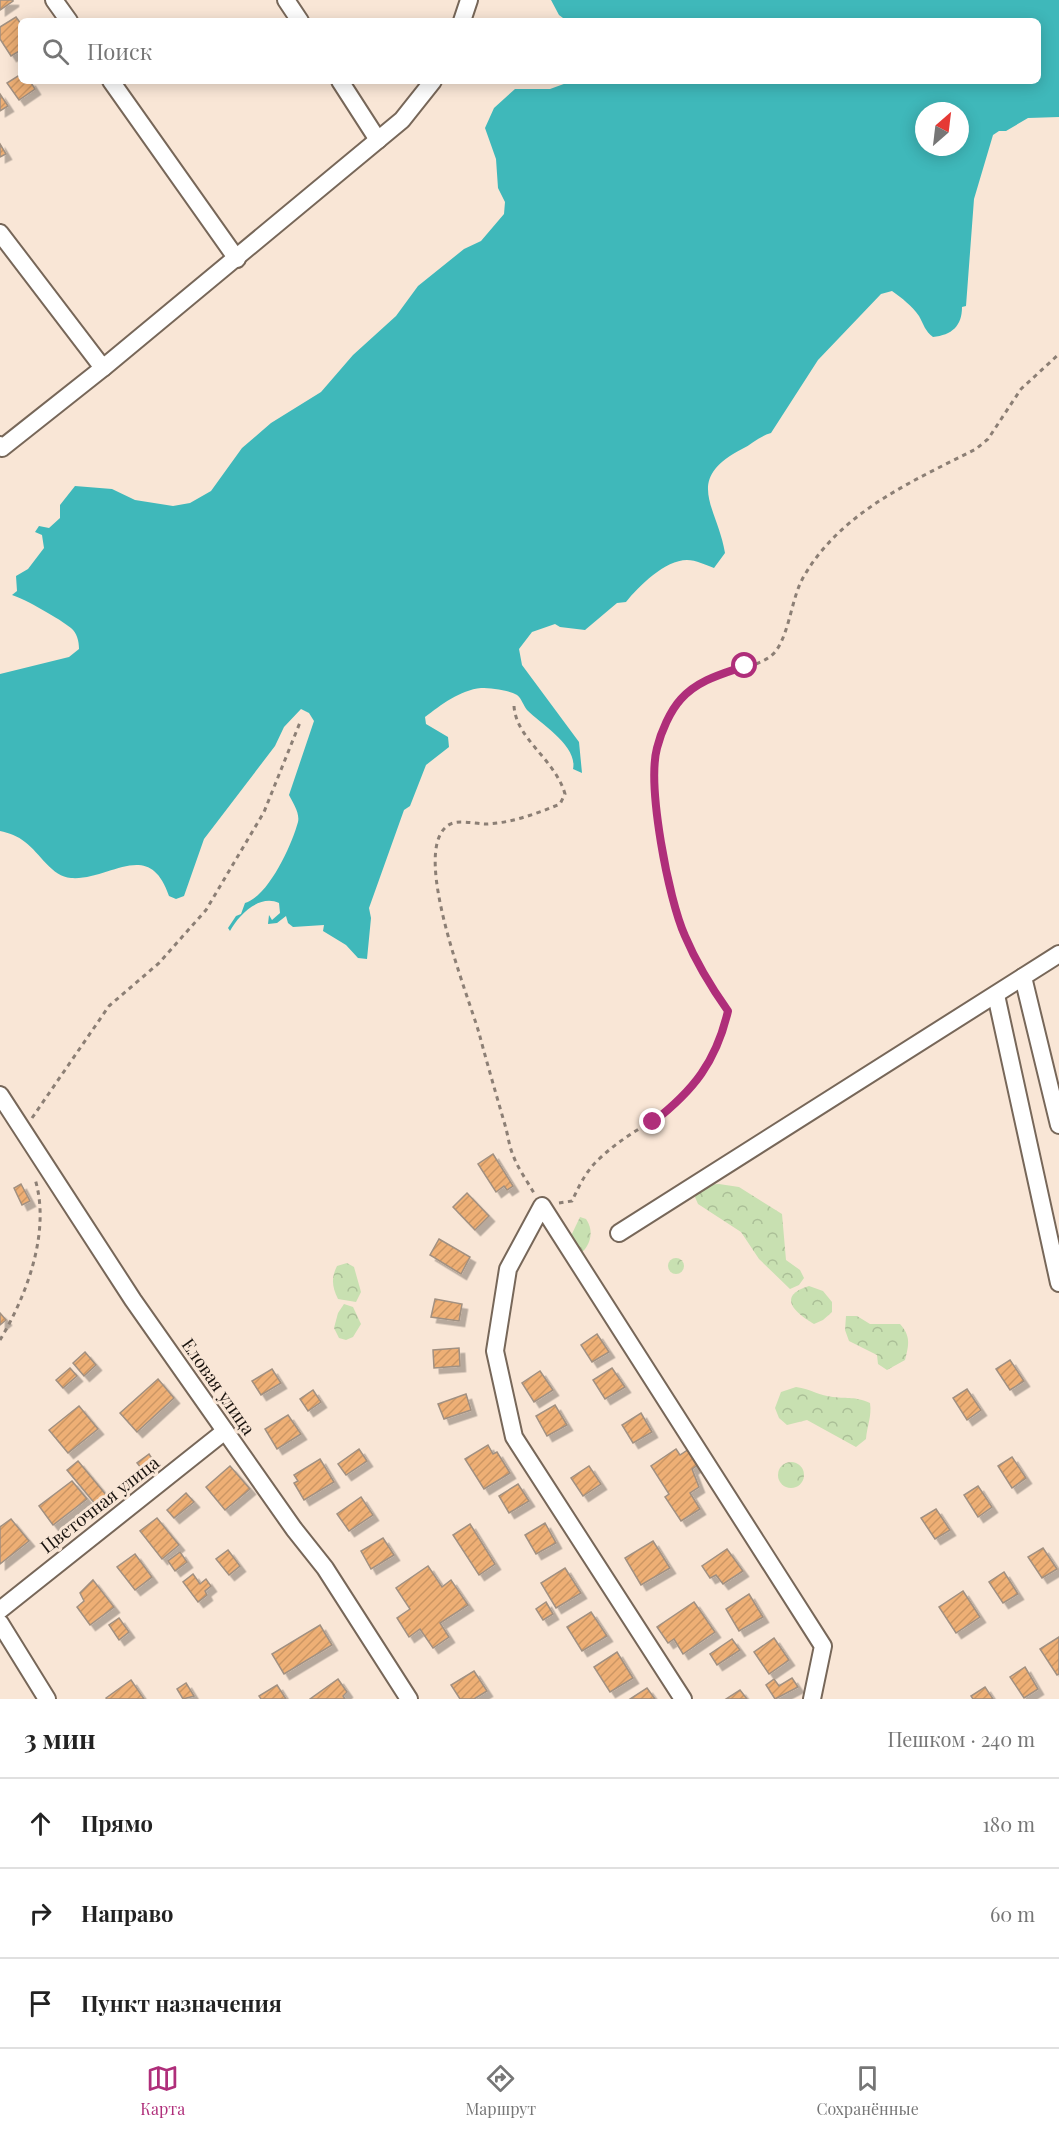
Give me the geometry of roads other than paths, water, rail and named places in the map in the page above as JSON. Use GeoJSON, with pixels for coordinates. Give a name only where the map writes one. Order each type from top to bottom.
{"type":"FeatureCollection","features":[{"type":"Feature","properties":{"kind":"street"},"geometry":{"type":"LineString","coordinates":[[54,0],[67,18]]}},
{"type":"Feature","properties":{"kind":"street"},"geometry":{"type":"LineString","coordinates":[[286,0],[298,18]]}},
{"type":"Feature","properties":{"kind":"street"},"geometry":{"type":"LineString","coordinates":[[463,18],[469,0]]}},
{"type":"Feature","properties":{"kind":"street"},"geometry":{"type":"LineString","coordinates":[[113,84],[237,259]]}},
{"type":"Feature","properties":{"kind":"street"},"geometry":{"type":"LineString","coordinates":[[342,84],[378,140]]}},
{"type":"Feature","properties":{"kind":"street"},"geometry":{"type":"LineString","coordinates":[[0,445],[2,448],[237,259],[402,120],[431,84]]}},
{"type":"Feature","properties":{"kind":"street"},"geometry":{"type":"LineString","coordinates":[[0,233],[103,368]]}},
{"type":"Feature","properties":{"kind":"street"},"geometry":{"type":"LineString","coordinates":[[619,1233],[1059,954]]}},
{"type":"Feature","properties":{"kind":"street"},"geometry":{"type":"LineString","coordinates":[[1023,977],[1059,1125]]}},
{"type":"Feature","properties":{"kind":"street"},"geometry":{"type":"LineString","coordinates":[[996,995],[1059,1283]]}},
{"type":"Feature","properties":{"kind":"street","name":"Еловая улица"},"geometry":{"type":"LineString","coordinates":[[0,1095],[133,1300],[325,1568],[409,1699]]}},
{"type":"Feature","properties":{"kind":"street"},"geometry":{"type":"LineString","coordinates":[[683,1699],[514,1437],[495,1352],[508,1269],[542,1206],[823,1646],[812,1699]]}},
{"type":"Feature","properties":{"kind":"street","name":"Цветочная улица"},"geometry":{"type":"LineString","coordinates":[[0,1610],[225,1431]]}},
{"type":"Feature","properties":{"kind":"street"},"geometry":{"type":"LineString","coordinates":[[0,1623],[47,1699]]}},
{"type":"Feature","properties":{"kind":"water"},"geometry":{"type":"Polygon","coordinates":[[[551,0],[1059,0],[1059,117],[1028,118],[1006,131],[999,131],[993,135],[974,199],[966,306],[962,307],[962,314],[955,328],[951,332],[933,337],[926,330],[916,312],[903,299],[892,291],[881,294],[818,360],[771,433],[724,460],[713,472],[708,495],[725,553],[714,568],[690,560],[670,564],[645,582],[626,602],[617,603],[585,630],[560,627],[555,624],[532,632],[519,649],[522,665],[579,742],[582,773],[573,769],[573,760],[564,744],[527,710],[519,697],[513,693],[490,688],[473,689],[451,699],[425,717],[426,724],[448,737],[449,747],[426,765],[410,806],[404,810],[369,908],[371,918],[367,959],[358,958],[346,945],[323,931],[324,925],[293,927],[288,923],[286,916],[277,923],[268,924],[269,915],[272,920],[280,913],[279,903],[272,901],[258,903],[251,907],[244,912],[230,931],[228,928],[236,916],[241,914],[245,903],[254,898],[271,880],[295,832],[298,815],[289,795],[314,721],[309,713],[301,709],[284,727],[275,746],[204,839],[184,896],[176,899],[169,896],[161,878],[151,869],[139,865],[86,877],[64,877],[52,869],[22,840],[0,831],[0,674],[69,657],[79,649],[77,637],[71,628],[12,595],[17,591],[16,576],[28,569],[44,548],[42,535],[35,532],[39,526],[49,528],[60,518],[60,505],[75,486],[112,489],[135,500],[173,506],[190,503],[211,491],[242,448],[271,423],[321,392],[353,355],[396,316],[418,286],[464,249],[481,241],[504,214],[505,202],[498,188],[496,159],[485,128],[494,108],[515,89],[550,89],[564,84],[1041,84],[1041,18],[563,18],[551,0]]]}}]}
